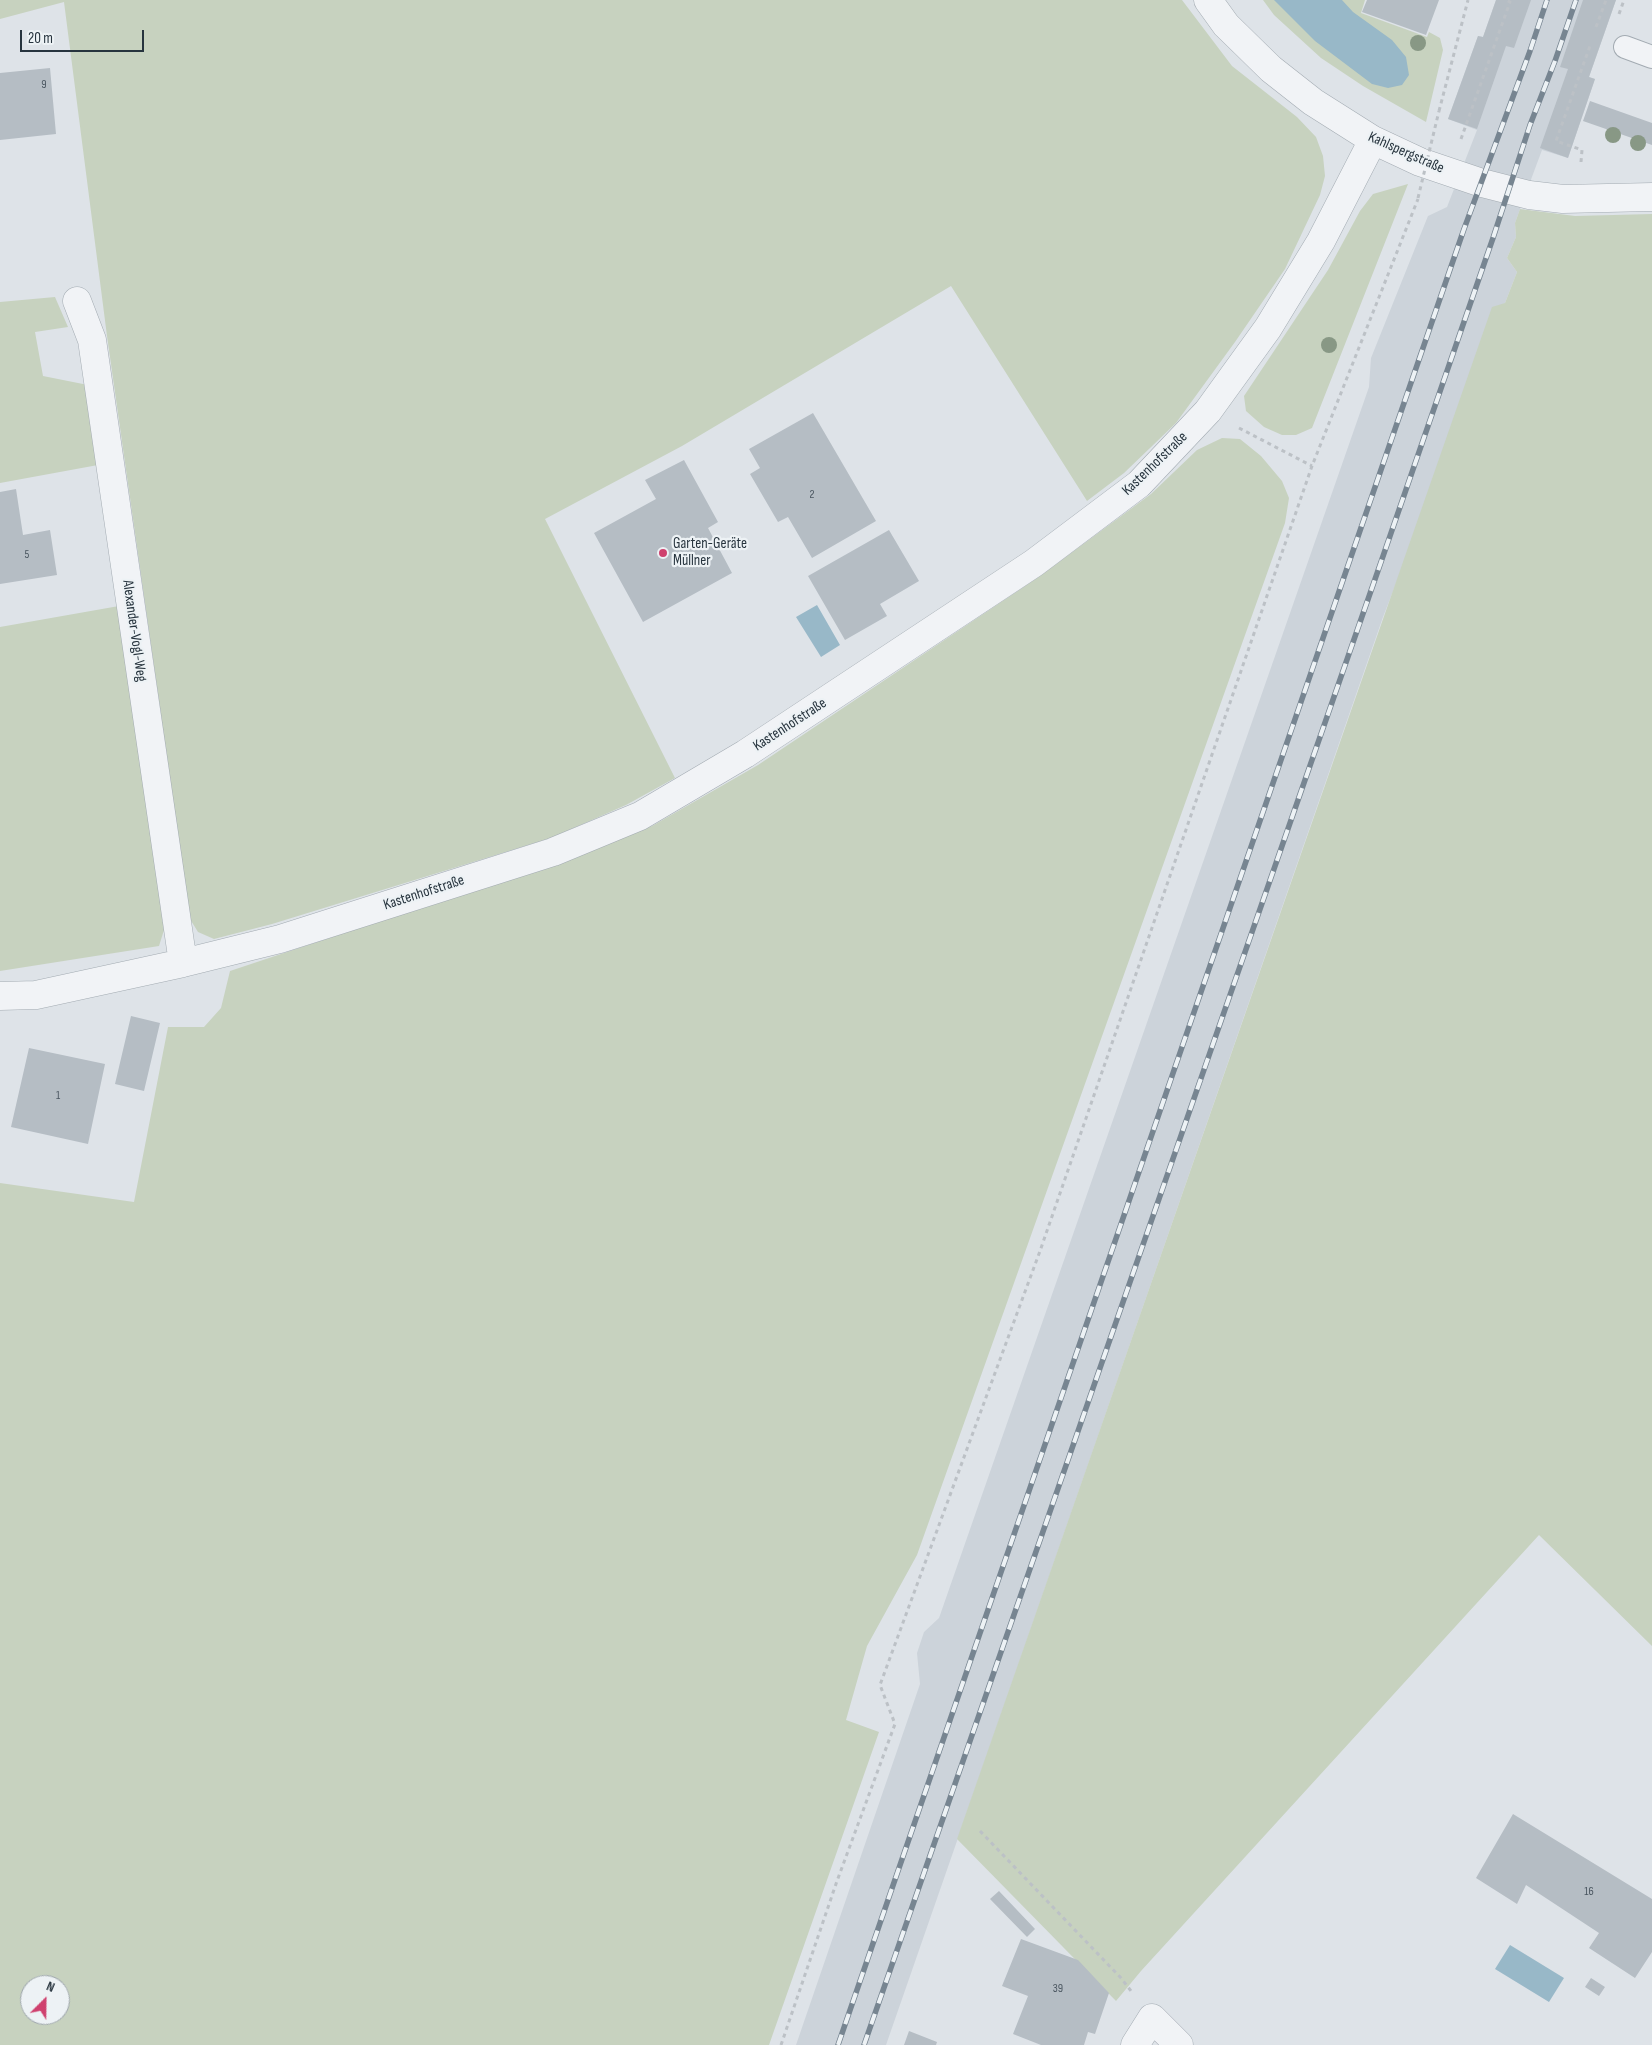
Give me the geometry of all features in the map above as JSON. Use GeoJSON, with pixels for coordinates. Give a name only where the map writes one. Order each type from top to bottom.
{"type":"FeatureCollection","features":[{"type":"Feature","properties":{"kind":"street","name":"Kahlspergstraße"},"geometry":{"type":"LineString","coordinates":[[1208,0],[1226,25],[1271,69],[1313,102],[1373,140],[1420,162],[1482,183],[1529,195],[1563,199],[1652,197]]}},
{"type":"Feature","properties":{"kind":"street","name":"Kastenhofstraße"},"geometry":{"type":"LineString","coordinates":[[0,996],[36,995],[183,963],[280,939],[553,852],[640,816],[745,754],[1034,563],[1139,484],[1208,411],[1268,328],[1316,249],[1373,140]]}},
{"type":"Feature","properties":{"kind":"street","name":"Alexander-Vogl-Weg"},"geometry":{"type":"LineString","coordinates":[[77,301],[92,340],[183,963]]}},
{"type":"Feature","properties":{"kind":"street"},"geometry":{"type":"LineString","coordinates":[[1134,2045],[1152,2018],[1179,2045]]}},
{"type":"Feature","properties":{"kind":"lane"},"geometry":{"type":"LineString","coordinates":[[1625,47],[1652,57]]}},
{"type":"Feature","properties":{"kind":"path"},"geometry":{"type":"LineString","coordinates":[[781,2045],[837,1881],[895,1724],[880,1685],[1040,1251],[1312,466],[1418,198],[1468,0]]}},
{"type":"Feature","properties":{"kind":"path"},"geometry":{"type":"LineString","coordinates":[[1461,140],[1510,2],[1506,0]]}},
{"type":"Feature","properties":{"kind":"path"},"geometry":{"type":"LineString","coordinates":[[1579,74],[1556,141],[1582,150],[1581,163]]}},
{"type":"Feature","properties":{"kind":"path"},"geometry":{"type":"LineString","coordinates":[[1428,126],[1436,130]]}},
{"type":"Feature","properties":{"kind":"path"},"geometry":{"type":"LineString","coordinates":[[1452,136],[1469,142]]}},
{"type":"Feature","properties":{"kind":"path"},"geometry":{"type":"LineString","coordinates":[[1573,162],[1590,163]]}},
{"type":"Feature","properties":{"kind":"path"},"geometry":{"type":"LineString","coordinates":[[1208,411],[1312,466]]}},
{"type":"Feature","properties":{"kind":"path"},"geometry":{"type":"LineString","coordinates":[[980,1831],[1121,1978],[1152,2018]]}},
{"type":"Feature","properties":{"kind":"shaded area"},"geometry":{"type":"Polygon","coordinates":[[[1496,0],[1616,0],[1589,77],[1595,79],[1568,158],[1542,150],[1515,223],[1516,237],[1507,258],[1517,272],[1383,617],[886,2045],[796,2045],[920,1684],[917,1653],[924,1632],[939,1618],[1369,387],[1371,358],[1428,216],[1447,207],[1477,130],[1448,119],[1478,36],[1483,37],[1496,0]]]}},
{"type":"Feature","properties":{"kind":"green space"},"geometry":{"type":"Polygon","coordinates":[[[0,0],[1182,0],[1232,66],[1297,117],[1316,137],[1323,156],[1325,176],[1320,195],[1285,269],[1176,423],[1124,473],[1087,501],[951,286],[682,446],[545,519],[675,778],[626,805],[551,838],[272,924],[214,939],[198,932],[190,919],[107,336],[64,2],[0,19],[0,0]]]}},
{"type":"Feature","properties":{"kind":"green space"},"geometry":{"type":"Polygon","coordinates":[[[1263,0],[1365,0],[1361,13],[1427,37],[1429,32],[1440,38],[1443,50],[1426,122],[1363,86],[1321,58],[1274,15],[1263,0]]]}},
{"type":"Feature","properties":{"kind":"green space"},"geometry":{"type":"Polygon","coordinates":[[[1408,184],[1312,428],[1296,435],[1282,435],[1264,427],[1246,411],[1244,396],[1328,270],[1360,211],[1373,194],[1408,184]]]}},
{"type":"Feature","properties":{"kind":"green space"},"geometry":{"type":"Polygon","coordinates":[[[1520,209],[1575,216],[1652,214],[1652,1646],[1539,1535],[1141,1971],[1116,2001],[957,1839],[1492,307],[1505,303],[1517,272],[1507,258],[1516,237],[1515,223],[1520,209]]]}},
{"type":"Feature","properties":{"kind":"green space"},"geometry":{"type":"Polygon","coordinates":[[[55,297],[68,327],[35,332],[43,376],[88,385],[98,465],[0,483],[0,302],[55,297]]]}},
{"type":"Feature","properties":{"kind":"green space"},"geometry":{"type":"Polygon","coordinates":[[[1222,438],[1240,439],[1261,456],[1282,481],[1289,498],[1285,523],[917,1555],[867,1646],[846,1720],[879,1732],[769,2045],[0,2045],[0,1183],[134,1202],[168,1027],[204,1027],[221,1008],[230,971],[557,862],[652,826],[758,765],[1040,576],[1151,494],[1197,450],[1222,438]]]}},
{"type":"Feature","properties":{"kind":"green space"},"geometry":{"type":"Polygon","coordinates":[[[119,606],[139,738],[164,930],[159,946],[0,971],[0,627],[119,606]]]}},
{"type":"Feature","properties":{"kind":"water"},"geometry":{"type":"Polygon","coordinates":[[[1274,0],[1342,0],[1353,12],[1392,40],[1406,57],[1409,75],[1402,85],[1388,88],[1372,84],[1315,41],[1274,0]]]}},
{"type":"Feature","properties":{"kind":"water"},"geometry":{"type":"Polygon","coordinates":[[[817,605],[840,645],[821,657],[796,617],[817,605]]]}},
{"type":"Feature","properties":{"kind":"water"},"geometry":{"type":"Polygon","coordinates":[[[1510,1945],[1564,1978],[1549,2002],[1495,1969],[1510,1945]]]}},
{"type":"Feature","properties":{"kind":"building"},"geometry":{"type":"Polygon","coordinates":[[[1367,0],[1439,0],[1426,35],[1362,12],[1367,0]]]}},
{"type":"Feature","properties":{"kind":"building"},"geometry":{"type":"Polygon","coordinates":[[[1496,0],[1531,0],[1514,48],[1506,46],[1477,129],[1448,119],[1478,36],[1483,37],[1496,0]]]}},
{"type":"Feature","properties":{"kind":"building"},"geometry":{"type":"Polygon","coordinates":[[[1583,0],[1616,0],[1589,77],[1595,79],[1568,158],[1540,148],[1568,69],[1560,67],[1583,0]]]}},
{"type":"Feature","properties":{"kind":"building"},"geometry":{"type":"Polygon","coordinates":[[[50,68],[56,134],[0,140],[0,73],[50,68]]]}},
{"type":"Feature","properties":{"kind":"building"},"geometry":{"type":"Polygon","coordinates":[[[1590,101],[1652,123],[1652,145],[1583,121],[1590,101]]]}},
{"type":"Feature","properties":{"kind":"building"},"geometry":{"type":"Polygon","coordinates":[[[813,413],[876,521],[812,558],[788,517],[778,522],[750,474],[760,468],[749,449],[813,413]]]}},
{"type":"Feature","properties":{"kind":"building","name":"Garten-Geräte Müllner"},"geometry":{"type":"Polygon","coordinates":[[[684,460],[718,522],[708,528],[732,573],[643,622],[594,533],[656,499],[645,480],[684,460]]]}},
{"type":"Feature","properties":{"kind":"building"},"geometry":{"type":"Polygon","coordinates":[[[16,489],[23,535],[50,530],[57,575],[0,584],[0,492],[16,489]]]}},
{"type":"Feature","properties":{"kind":"building"},"geometry":{"type":"Polygon","coordinates":[[[889,530],[919,581],[880,604],[887,616],[845,640],[808,576],[889,530]]]}},
{"type":"Feature","properties":{"kind":"building"},"geometry":{"type":"Polygon","coordinates":[[[131,1016],[160,1023],[144,1091],[115,1084],[131,1016]]]}},
{"type":"Feature","properties":{"kind":"building"},"geometry":{"type":"Polygon","coordinates":[[[29,1048],[105,1064],[88,1144],[11,1127],[29,1048]]]}},
{"type":"Feature","properties":{"kind":"building"},"geometry":{"type":"Polygon","coordinates":[[[1513,1814],[1652,1899],[1652,1952],[1635,1978],[1589,1948],[1599,1933],[1526,1885],[1517,1904],[1476,1878],[1513,1814]]]}},
{"type":"Feature","properties":{"kind":"building"},"geometry":{"type":"Polygon","coordinates":[[[999,1891],[1035,1929],[1027,1937],[990,1899],[999,1891]]]}},
{"type":"Feature","properties":{"kind":"building"},"geometry":{"type":"Polygon","coordinates":[[[1021,1939],[1078,1960],[1109,1993],[1095,2034],[1088,2032],[1084,2045],[1041,2045],[1013,2034],[1028,1996],[1002,1986],[1021,1939]]]}},
{"type":"Feature","properties":{"kind":"building"},"geometry":{"type":"Polygon","coordinates":[[[1591,1978],[1605,1987],[1599,1996],[1585,1987],[1591,1978]]]}},
{"type":"Feature","properties":{"kind":"building"},"geometry":{"type":"Polygon","coordinates":[[[909,2031],[937,2042],[936,2045],[904,2045],[909,2031]]]}},
{"type":"Feature","properties":{"kind":"railway"},"geometry":{"type":"LineString","coordinates":[[838,2045],[1464,229],[1547,0]]}},
{"type":"Feature","properties":{"kind":"railway"},"geometry":{"type":"LineString","coordinates":[[864,2045],[1381,562],[1530,125],[1576,0]]}},
{"type":"Feature","properties":{"kind":"place","name":"Garten-Geräte Müllner"},"geometry":{"type":"Point","coordinates":[663,553]}}]}
